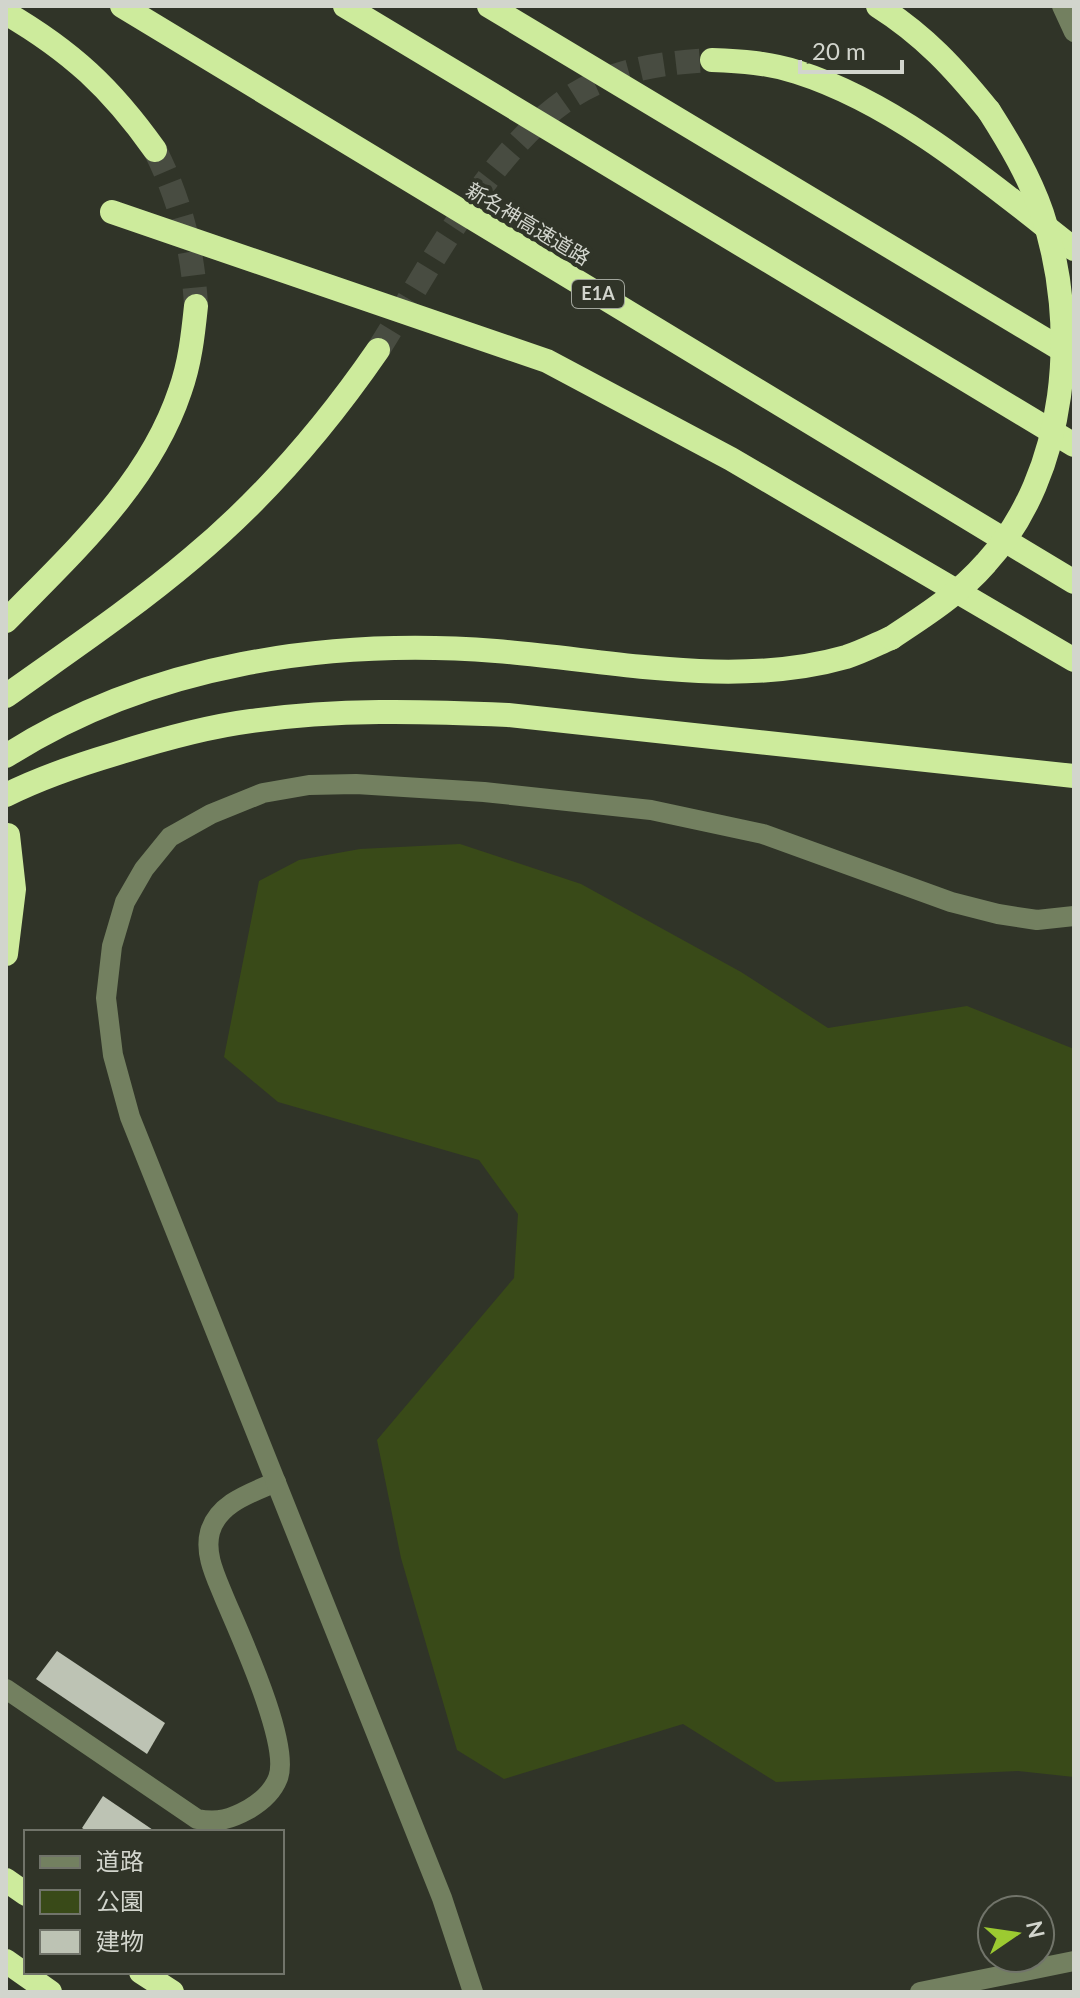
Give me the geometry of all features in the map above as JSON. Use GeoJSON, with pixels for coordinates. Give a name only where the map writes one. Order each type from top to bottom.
{"type":"FeatureCollection","features":[{"type":"Feature","properties":{"kind":"highway","name":"新名神高速道路"},"geometry":{"type":"LineString","coordinates":[[122,6],[1074,582]]}},
{"type":"Feature","properties":{"kind":"highway"},"geometry":{"type":"LineString","coordinates":[[345,6],[1074,445]]}},
{"type":"Feature","properties":{"kind":"highway"},"geometry":{"type":"LineString","coordinates":[[489,6],[1074,357]]}},
{"type":"Feature","properties":{"kind":"highway"},"geometry":{"type":"LineString","coordinates":[[6,756],[80,716],[142,692],[202,673],[285,656],[337,649],[414,647],[735,672],[795,668],[848,656],[891,638],[945,602],[988,562],[1022,512],[1046,456],[1061,390],[1063,329],[1057,268],[1042,214],[1022,164],[989,111],[951,64],[902,22],[878,6]]}},
{"type":"Feature","properties":{"kind":"highway"},"geometry":{"type":"LineString","coordinates":[[6,13],[55,43],[93,75],[126,110],[155,150]]}},
{"type":"Feature","properties":{"kind":"highway"},"geometry":{"type":"LineString","coordinates":[[712,60],[751,61],[796,72],[842,89],[926,138],[1074,249]]}},
{"type":"Feature","properties":{"kind":"highway"},"geometry":{"type":"LineString","coordinates":[[112,212],[547,361],[731,459],[1074,660]]}},
{"type":"Feature","properties":{"kind":"highway"},"geometry":{"type":"LineString","coordinates":[[6,621],[92,533],[132,482],[160,437],[180,391],[192,346],[196,306]]}},
{"type":"Feature","properties":{"kind":"highway"},"geometry":{"type":"LineString","coordinates":[[6,696],[136,603],[194,557],[245,510],[341,404],[378,350]]}},
{"type":"Feature","properties":{"kind":"highway"},"geometry":{"type":"LineString","coordinates":[[6,795],[88,762],[167,738],[250,721],[325,713],[416,711],[508,715],[1074,776]]}},
{"type":"Feature","properties":{"kind":"highway"},"geometry":{"type":"LineString","coordinates":[[6,954],[14,889],[8,835]]}},
{"type":"Feature","properties":{"kind":"highway"},"geometry":{"type":"LineString","coordinates":[[6,1880],[24,1893]]}},
{"type":"Feature","properties":{"kind":"highway"},"geometry":{"type":"LineString","coordinates":[[6,1961],[24,1974]]}},
{"type":"Feature","properties":{"kind":"highway"},"geometry":{"type":"LineString","coordinates":[[24,1974],[50,1992]]}},
{"type":"Feature","properties":{"kind":"highway"},"geometry":{"type":"LineString","coordinates":[[144,1974],[172,1992]]}},
{"type":"Feature","properties":{"kind":"street"},"geometry":{"type":"LineString","coordinates":[[1062,6],[1074,32]]}},
{"type":"Feature","properties":{"kind":"street"},"geometry":{"type":"LineString","coordinates":[[473,1992],[442,1898],[130,1117],[113,1055],[106,998],[112,946],[125,902],[144,869],[170,837],[211,814],[263,793],[309,785],[356,784],[484,792],[651,810],[763,834],[951,902],[986,911],[1037,920],[1074,916]]}},
{"type":"Feature","properties":{"kind":"street"},"geometry":{"type":"LineString","coordinates":[[6,1689],[197,1819],[216,1822],[255,1806],[269,1794],[279,1776],[280,1754],[266,1701],[209,1559],[210,1533],[219,1515],[235,1500],[276,1482]]}},
{"type":"Feature","properties":{"kind":"street"},"geometry":{"type":"LineString","coordinates":[[920,1992],[1074,1961]]}},
{"type":"Feature","properties":{"kind":"green space"},"geometry":{"type":"Polygon","coordinates":[[[460,844],[581,884],[741,972],[828,1028],[967,1006],[1074,1049],[1074,1777],[1018,1771],[776,1782],[683,1724],[504,1779],[457,1750],[401,1558],[377,1440],[514,1278],[518,1214],[479,1160],[278,1102],[224,1057],[259,881],[299,860],[360,849],[460,844]]]}},
{"type":"Feature","properties":{"kind":"building"},"geometry":{"type":"Polygon","coordinates":[[[57,1651],[165,1723],[147,1754],[36,1679],[57,1651]]]}},
{"type":"Feature","properties":{"kind":"building"},"geometry":{"type":"Polygon","coordinates":[[[103,1796],[153,1830],[85,1830],[82,1828],[103,1796]]]}},
{"type":"Feature","properties":{"kind":"tunnel"},"geometry":{"type":"LineString","coordinates":[[378,350],[471,201],[529,131],[560,104],[594,84],[623,73],[652,66],[712,60]]}},
{"type":"Feature","properties":{"kind":"tunnel"},"geometry":{"type":"LineString","coordinates":[[155,150],[172,187],[184,225],[196,306]]}}]}
